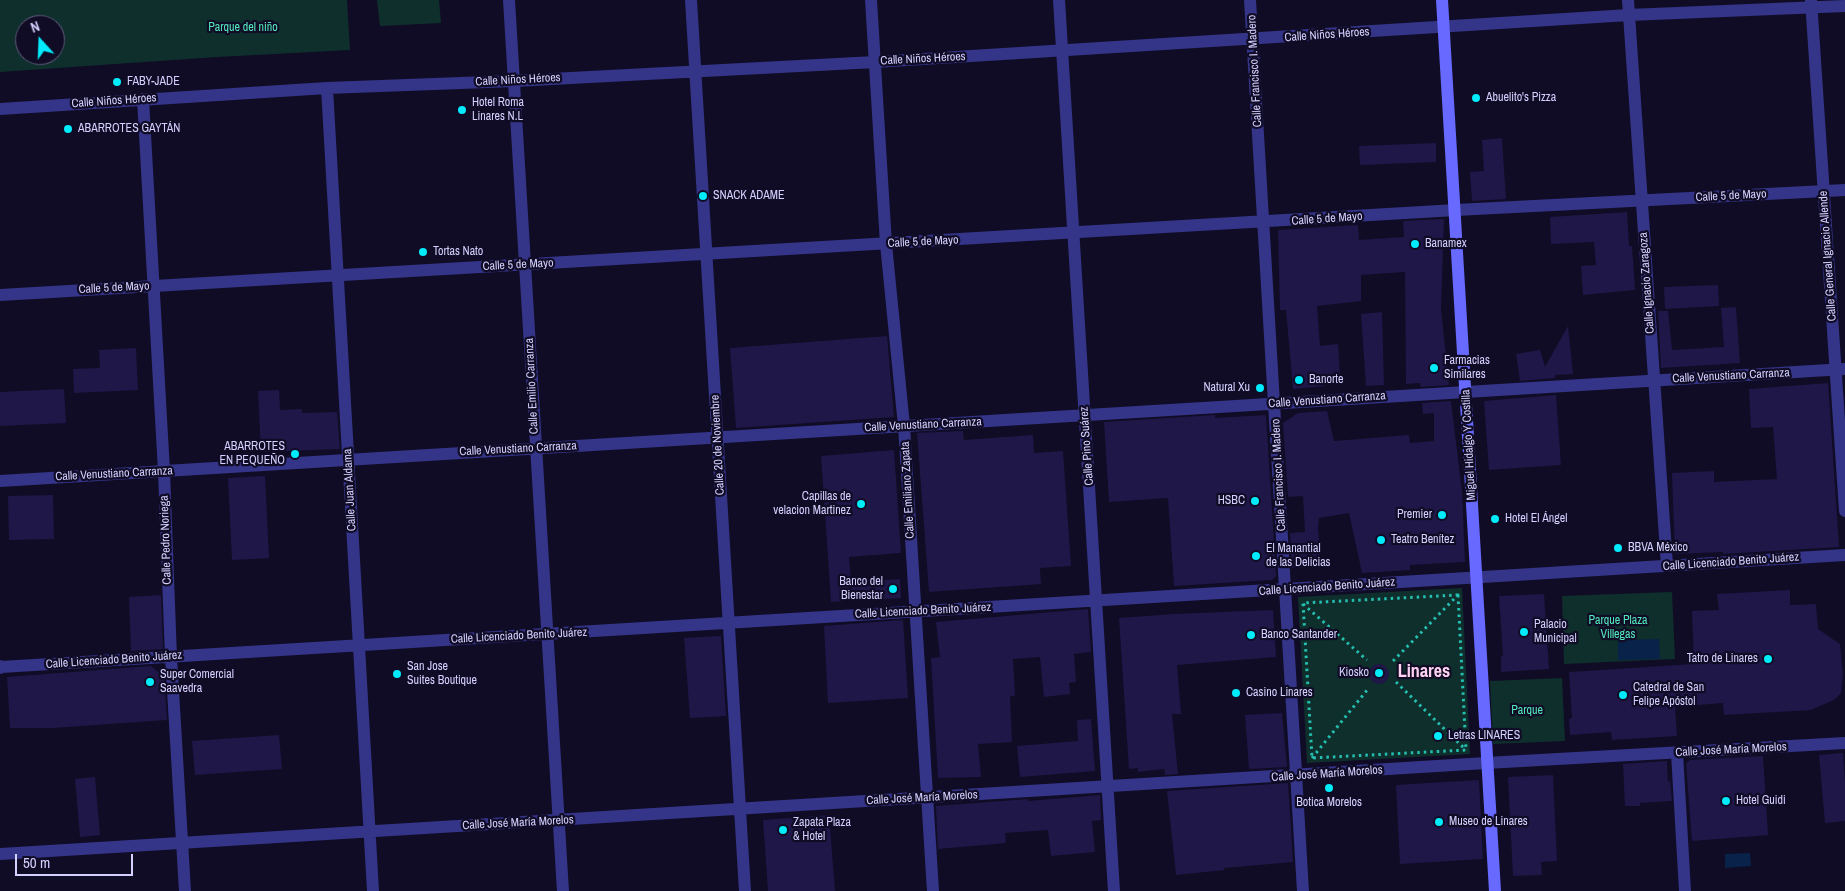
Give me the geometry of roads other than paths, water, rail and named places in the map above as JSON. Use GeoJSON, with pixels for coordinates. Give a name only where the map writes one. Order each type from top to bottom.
{"type":"FeatureCollection","features":[{"type":"Feature","properties":{"kind":"main road","name":"Miguel Hidalgo Y Costilla"},"geometry":{"type":"LineString","coordinates":[[1442,0],[1456,210],[1475,578],[1495,891]]}},
{"type":"Feature","properties":{"kind":"street","name":"Calle Emilio Carranza"},"geometry":{"type":"LineString","coordinates":[[509,0],[563,891]]}},
{"type":"Feature","properties":{"kind":"street","name":"Calle 20 de Noviembre"},"geometry":{"type":"LineString","coordinates":[[691,0],[745,891]]}},
{"type":"Feature","properties":{"kind":"street","name":"Calle Emiliano Zapata"},"geometry":{"type":"LineString","coordinates":[[871,0],[886,244],[904,426],[933,891]]}},
{"type":"Feature","properties":{"kind":"street","name":"Calle Pino Suárez"},"geometry":{"type":"LineString","coordinates":[[1059,0],[1114,891]]}},
{"type":"Feature","properties":{"kind":"street","name":"Calle Francisco I. Madero"},"geometry":{"type":"LineString","coordinates":[[1250,0],[1303,891]]}},
{"type":"Feature","properties":{"kind":"street","name":"Calle Ignacio Zaragoza"},"geometry":{"type":"LineString","coordinates":[[1628,0],[1667,566]]}},
{"type":"Feature","properties":{"kind":"street","name":"Calle Niños Héroes"},"geometry":{"type":"LineString","coordinates":[[0,109],[327,88],[514,81],[875,62],[1812,4],[1845,6]]}},
{"type":"Feature","properties":{"kind":"street","name":"Calle General Ignacio Allende"},"geometry":{"type":"LineString","coordinates":[[1812,4],[1824,191],[1840,369],[1845,511]]}},
{"type":"Feature","properties":{"kind":"street","name":"Calle Juan Aldama"},"geometry":{"type":"LineString","coordinates":[[327,88],[373,891]]}},
{"type":"Feature","properties":{"kind":"street","name":"Calle Pedro Noriega"},"geometry":{"type":"LineString","coordinates":[[143,99],[164,471],[171,657],[185,891]]}},
{"type":"Feature","properties":{"kind":"street","name":"Calle 5 de Mayo"},"geometry":{"type":"LineString","coordinates":[[0,295],[1264,223],[1456,210],[1845,190]]}},
{"type":"Feature","properties":{"kind":"street","name":"Calle Venustiano Carranza"},"geometry":{"type":"LineString","coordinates":[[0,481],[1840,369]]}},
{"type":"Feature","properties":{"kind":"street","name":"Calle Licenciado Benito Juárez"},"geometry":{"type":"LineString","coordinates":[[0,667],[1845,556]]}},
{"type":"Feature","properties":{"kind":"street","name":"Calle José María Morelos"},"geometry":{"type":"LineString","coordinates":[[0,854],[1486,763],[1845,743]]}},
{"type":"Feature","properties":{"kind":"street"},"geometry":{"type":"LineString","coordinates":[[1677,753],[1685,891]]}},
{"type":"Feature","properties":{"kind":"water"},"geometry":{"type":"Polygon","coordinates":[[[1659,639],[1660,659],[1618,660],[1618,640],[1659,639]]]}},
{"type":"Feature","properties":{"kind":"water"},"geometry":{"type":"Polygon","coordinates":[[[1750,853],[1751,866],[1725,868],[1725,854],[1750,853]]]}},
{"type":"Feature","properties":{"kind":"place","name":"FABY-JADE"},"geometry":{"type":"Point","coordinates":[117,82]}},
{"type":"Feature","properties":{"kind":"place","name":"Abuelito's Pizza"},"geometry":{"type":"Point","coordinates":[1476,98]}},
{"type":"Feature","properties":{"kind":"place","name":"Hotel Roma Linares N.L"},"geometry":{"type":"Point","coordinates":[462,110]}},
{"type":"Feature","properties":{"kind":"place","name":"ABARROTES GAYTÁN"},"geometry":{"type":"Point","coordinates":[68,129]}},
{"type":"Feature","properties":{"kind":"place","name":"SNACK ADAME"},"geometry":{"type":"Point","coordinates":[703,196]}},
{"type":"Feature","properties":{"kind":"place","name":"Banamex"},"geometry":{"type":"Point","coordinates":[1415,244]}},
{"type":"Feature","properties":{"kind":"place","name":"Tortas Nato"},"geometry":{"type":"Point","coordinates":[423,252]}},
{"type":"Feature","properties":{"kind":"place","name":"Farmacias Similares"},"geometry":{"type":"Point","coordinates":[1434,368]}},
{"type":"Feature","properties":{"kind":"place","name":"Banorte"},"geometry":{"type":"Point","coordinates":[1299,380]}},
{"type":"Feature","properties":{"kind":"place","name":"Natural Xu"},"geometry":{"type":"Point","coordinates":[1260,388]}},
{"type":"Feature","properties":{"kind":"place","name":"ABARROTES EN PEQUEÑO"},"geometry":{"type":"Point","coordinates":[295,454]}},
{"type":"Feature","properties":{"kind":"place","name":"HSBC"},"geometry":{"type":"Point","coordinates":[1255,501]}},
{"type":"Feature","properties":{"kind":"place","name":"Capillas de velacion Martinez"},"geometry":{"type":"Point","coordinates":[861,504]}},
{"type":"Feature","properties":{"kind":"place","name":"Premier"},"geometry":{"type":"Point","coordinates":[1442,515]}},
{"type":"Feature","properties":{"kind":"place","name":"Hotel El Ángel"},"geometry":{"type":"Point","coordinates":[1495,519]}},
{"type":"Feature","properties":{"kind":"place","name":"Teatro Benítez"},"geometry":{"type":"Point","coordinates":[1381,540]}},
{"type":"Feature","properties":{"kind":"place","name":"BBVA México"},"geometry":{"type":"Point","coordinates":[1618,548]}},
{"type":"Feature","properties":{"kind":"place","name":"El Manantial de las Delicias"},"geometry":{"type":"Point","coordinates":[1256,556]}},
{"type":"Feature","properties":{"kind":"place","name":"Banco del Bienestar"},"geometry":{"type":"Point","coordinates":[893,589]}},
{"type":"Feature","properties":{"kind":"place","name":"Palacio Municipal"},"geometry":{"type":"Point","coordinates":[1524,632]}},
{"type":"Feature","properties":{"kind":"place","name":"Banco Santander"},"geometry":{"type":"Point","coordinates":[1251,635]}},
{"type":"Feature","properties":{"kind":"place","name":"Tatro de Linares"},"geometry":{"type":"Point","coordinates":[1768,659]}},
{"type":"Feature","properties":{"kind":"place","name":"Kiosko"},"geometry":{"type":"Point","coordinates":[1379,673]}},
{"type":"Feature","properties":{"kind":"place","name":"San Jose Suites Boutique"},"geometry":{"type":"Point","coordinates":[397,674]}},
{"type":"Feature","properties":{"kind":"place","name":"Super Comercial Saavedra"},"geometry":{"type":"Point","coordinates":[150,682]}},
{"type":"Feature","properties":{"kind":"place","name":"Casino Linares"},"geometry":{"type":"Point","coordinates":[1236,693]}},
{"type":"Feature","properties":{"kind":"place","name":"Catedral de San Felipe Apóstol"},"geometry":{"type":"Point","coordinates":[1623,695]}},
{"type":"Feature","properties":{"kind":"place","name":"Letras LINARES"},"geometry":{"type":"Point","coordinates":[1438,736]}},
{"type":"Feature","properties":{"kind":"place","name":"Botica Morelos"},"geometry":{"type":"Point","coordinates":[1329,788]}},
{"type":"Feature","properties":{"kind":"place","name":"Hotel Guidi"},"geometry":{"type":"Point","coordinates":[1726,801]}},
{"type":"Feature","properties":{"kind":"place","name":"Museo de Linares"},"geometry":{"type":"Point","coordinates":[1439,822]}},
{"type":"Feature","properties":{"kind":"place","name":"Zapata Plaza & Hotel"},"geometry":{"type":"Point","coordinates":[783,830]}},
{"type":"Feature","properties":{"kind":"district","name":"Linares"},"geometry":{"type":"Point","coordinates":[1424,672]}},
{"type":"Feature","properties":{"kind":"park label","name":"Parque del niño"},"geometry":{"type":"Point","coordinates":[243,28]}},
{"type":"Feature","properties":{"kind":"park label","name":"Parque Plaza Villegas"},"geometry":{"type":"Point","coordinates":[1618,628]}},
{"type":"Feature","properties":{"kind":"park label","name":"Parque"},"geometry":{"type":"Point","coordinates":[1527,711]}}]}
